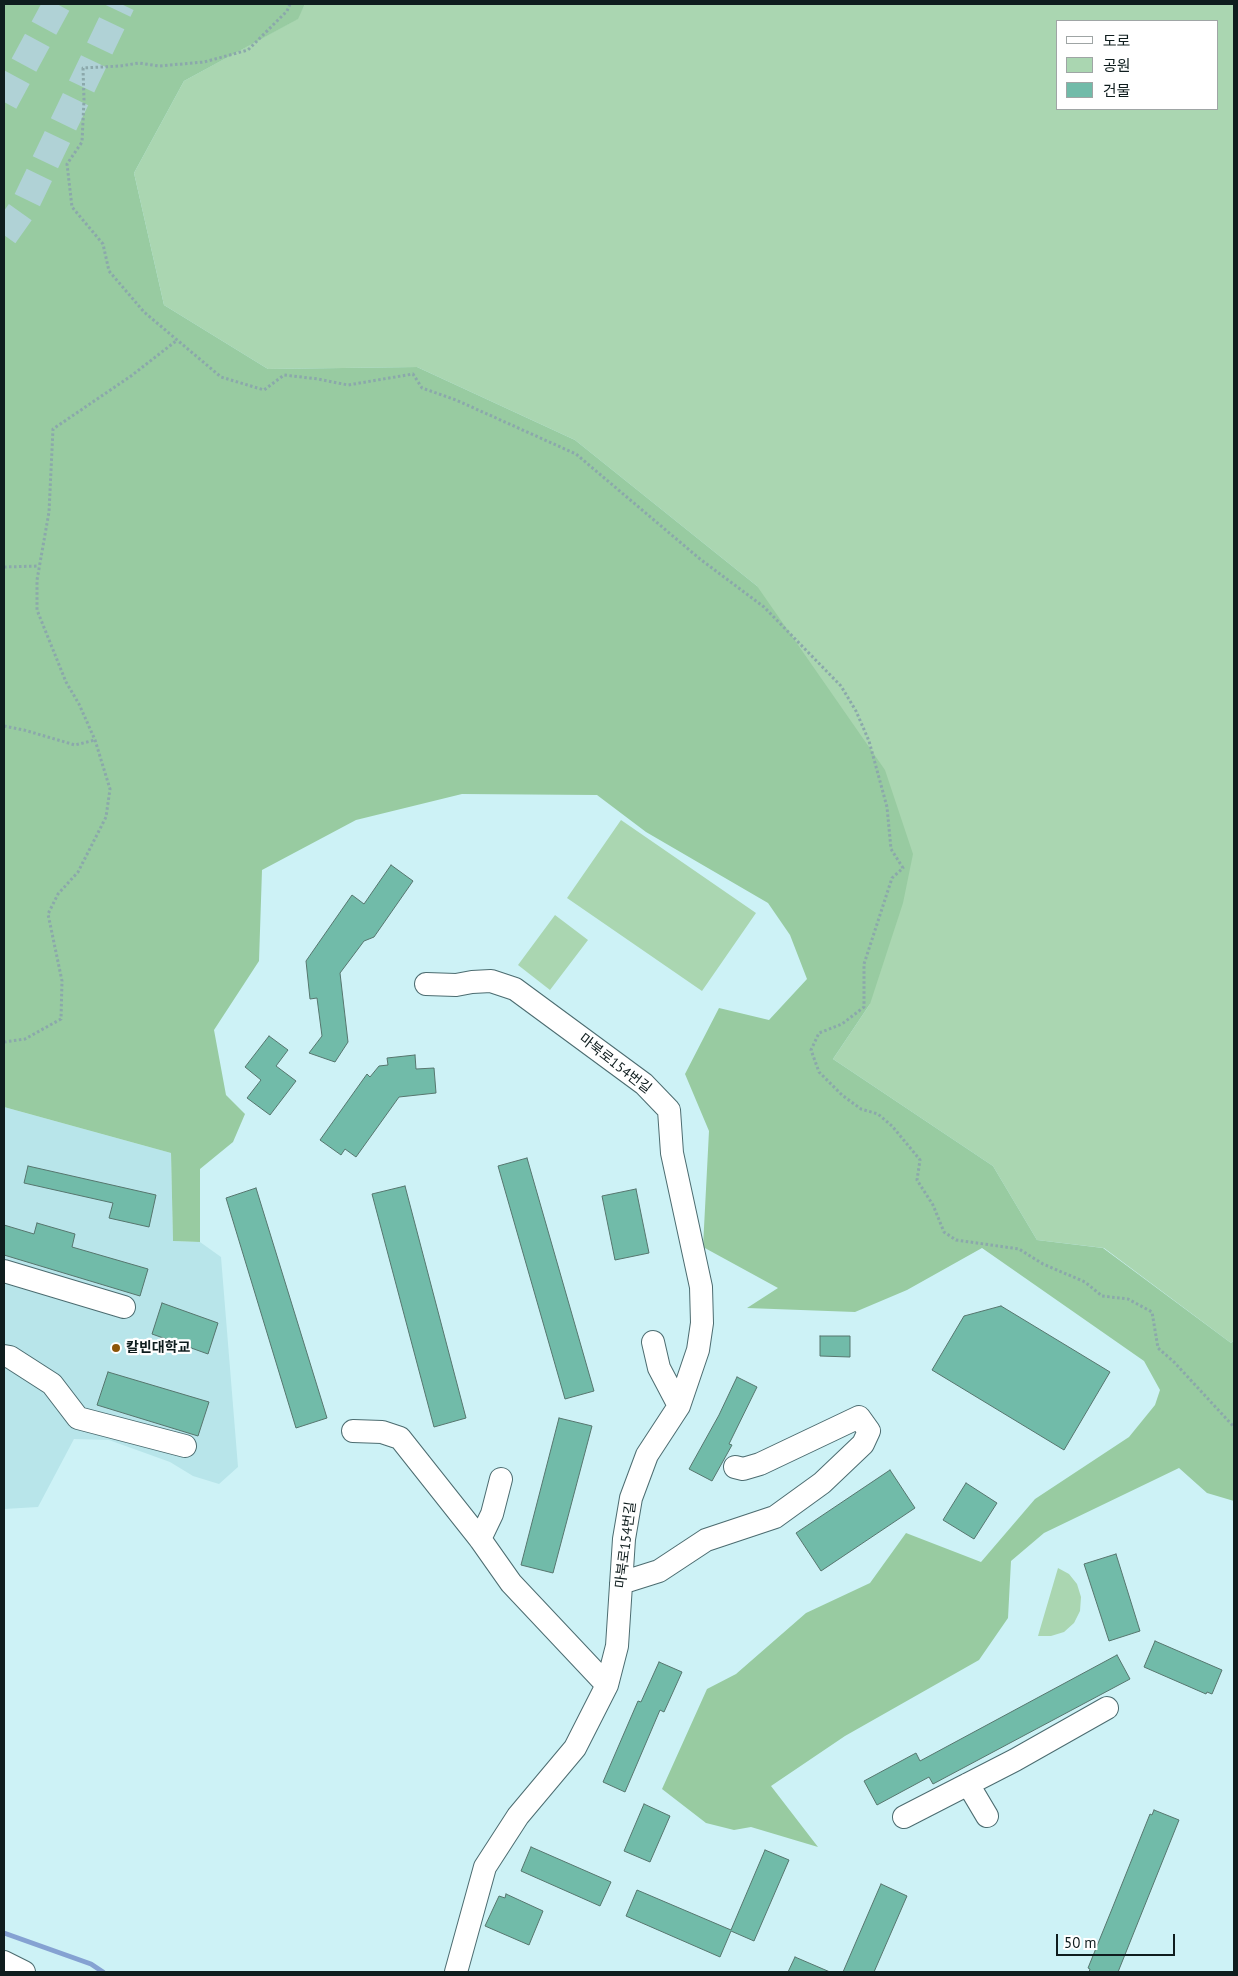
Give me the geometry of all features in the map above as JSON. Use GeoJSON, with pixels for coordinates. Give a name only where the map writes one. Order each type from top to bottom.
{"type":"FeatureCollection","features":[{"type":"Feature","properties":{"kind":"street","name":"마북로154번길"},"geometry":{"type":"LineString","coordinates":[[426,984],[456,985],[491,981],[515,989],[644,1084],[669,1110],[672,1153],[701,1287],[702,1323],[698,1350],[679,1406],[647,1455],[631,1498],[624,1539],[618,1646],[607,1685],[575,1748],[518,1816],[486,1867],[456,1972]]}},
{"type":"Feature","properties":{"kind":"street"},"geometry":{"type":"LineString","coordinates":[[4,1271],[124,1307]]}},
{"type":"Feature","properties":{"kind":"street"},"geometry":{"type":"LineString","coordinates":[[653,1342],[659,1368],[679,1406]]}},
{"type":"Feature","properties":{"kind":"street"},"geometry":{"type":"LineString","coordinates":[[4,1356],[10,1357],[52,1384],[78,1418],[185,1446]]}},
{"type":"Feature","properties":{"kind":"street"},"geometry":{"type":"LineString","coordinates":[[621,1583],[659,1571],[706,1540],[775,1517],[822,1483],[863,1444],[869,1431],[859,1416],[760,1464],[743,1469],[735,1467]]}},
{"type":"Feature","properties":{"kind":"street"},"geometry":{"type":"LineString","coordinates":[[353,1431],[382,1432],[400,1438],[480,1540],[511,1583],[607,1685]]}},
{"type":"Feature","properties":{"kind":"street"},"geometry":{"type":"LineString","coordinates":[[480,1540],[492,1514],[501,1479]]}},
{"type":"Feature","properties":{"kind":"street"},"geometry":{"type":"LineString","coordinates":[[904,1817],[1106,1708]]}},
{"type":"Feature","properties":{"kind":"street"},"geometry":{"type":"LineString","coordinates":[[968,1784],[986,1816]]}},
{"type":"Feature","properties":{"kind":"street"},"geometry":{"type":"LineString","coordinates":[[4,1962],[24,1972]]}},
{"type":"Feature","properties":{"kind":"path"},"geometry":{"type":"LineString","coordinates":[[290,4],[287,11],[248,50],[204,62],[159,66],[139,62],[120,66],[82,68],[84,100],[82,142],[67,164],[72,207],[102,244],[109,272],[144,312],[176,341],[222,377],[264,390],[284,375],[348,385],[413,374],[422,388],[456,400],[576,454],[700,559],[764,607],[840,686],[856,711],[870,741],[887,808],[891,850],[903,868],[892,878],[864,964],[864,1007],[842,1024],[819,1033],[811,1050],[819,1072],[842,1096],[861,1109],[878,1114],[892,1126],[920,1160],[917,1180],[933,1205],[944,1232],[956,1240],[1019,1249],[1043,1264],[1086,1282],[1102,1296],[1128,1299],[1152,1312],[1158,1348],[1174,1362],[1234,1427]]}},
{"type":"Feature","properties":{"kind":"path"},"geometry":{"type":"LineString","coordinates":[[4,1042],[25,1039],[61,1019],[62,981],[48,914],[58,894],[78,872],[106,817],[110,789],[95,740],[79,704],[66,682],[37,610],[37,580],[49,512],[53,429],[131,376],[176,341]]}},
{"type":"Feature","properties":{"kind":"path"},"geometry":{"type":"LineString","coordinates":[[4,567],[39,566]]}},
{"type":"Feature","properties":{"kind":"path"},"geometry":{"type":"LineString","coordinates":[[4,726],[75,745],[95,740]]}},
{"type":"Feature","properties":{"kind":"shaded area","name":"칼빈대학교"},"geometry":{"type":"Polygon","coordinates":[[[4,1107],[171,1153],[173,1241],[200,1242],[221,1257],[238,1467],[219,1484],[193,1476],[170,1462],[109,1440],[74,1439],[38,1507],[4,1509],[4,1107]]]}},
{"type":"Feature","properties":{"kind":"green space"},"geometry":{"type":"Polygon","coordinates":[[[4,4],[305,4],[298,19],[184,81],[134,173],[164,305],[268,369],[417,367],[575,440],[757,586],[885,770],[913,854],[903,903],[870,1004],[833,1059],[993,1166],[1037,1240],[1103,1248],[1231,1343],[1234,1340],[1234,1501],[1207,1493],[1179,1468],[1044,1533],[1011,1561],[1008,1618],[979,1660],[845,1736],[771,1786],[818,1847],[751,1827],[734,1830],[706,1823],[662,1789],[707,1689],[736,1674],[806,1613],[870,1583],[906,1533],[981,1562],[1035,1499],[1129,1437],[1155,1405],[1160,1390],[1144,1361],[982,1248],[907,1290],[855,1312],[747,1308],[778,1288],[703,1247],[709,1131],[685,1074],[719,1008],[769,1020],[807,979],[790,935],[768,903],[646,832],[597,795],[462,794],[356,820],[262,870],[259,961],[214,1030],[226,1095],[245,1114],[233,1142],[200,1169],[200,1242],[173,1241],[171,1153],[4,1107],[4,4]]]}},
{"type":"Feature","properties":{"kind":"green space"},"geometry":{"type":"Polygon","coordinates":[[[305,4],[1234,4],[1234,1340],[1231,1343],[1104,1248],[1037,1240],[993,1166],[833,1059],[870,1004],[757,586],[575,440],[417,367],[268,369],[164,305],[134,173],[184,81],[297,19],[305,4]]]}},
{"type":"Feature","properties":{"kind":"green space"},"geometry":{"type":"Polygon","coordinates":[[[621,820],[756,913],[702,991],[567,898],[621,820]]]}},
{"type":"Feature","properties":{"kind":"green space"},"geometry":{"type":"Polygon","coordinates":[[[555,915],[588,940],[550,990],[518,965],[555,915]]]}},
{"type":"Feature","properties":{"kind":"green space"},"geometry":{"type":"Polygon","coordinates":[[[1058,1568],[1069,1574],[1077,1584],[1081,1597],[1080,1611],[1074,1623],[1064,1632],[1051,1636],[1038,1636],[1058,1568]]]}},
{"type":"Feature","properties":{"kind":"building"},"geometry":{"type":"Polygon","coordinates":[[[391,865],[413,881],[374,937],[364,941],[340,973],[348,1042],[335,1062],[309,1053],[322,1036],[317,998],[310,999],[306,961],[352,895],[364,904],[391,865]]]}},
{"type":"Feature","properties":{"kind":"building"},"geometry":{"type":"Polygon","coordinates":[[[269,1036],[288,1050],[276,1066],[296,1081],[270,1115],[247,1098],[261,1080],[245,1067],[269,1036]]]}},
{"type":"Feature","properties":{"kind":"building"},"geometry":{"type":"Polygon","coordinates":[[[415,1055],[416,1069],[434,1068],[436,1093],[399,1097],[356,1157],[345,1149],[341,1155],[320,1140],[367,1074],[370,1077],[379,1066],[388,1065],[387,1058],[415,1055]]]}},
{"type":"Feature","properties":{"kind":"building"},"geometry":{"type":"Polygon","coordinates":[[[527,1158],[594,1391],[565,1399],[498,1166],[527,1158]]]}},
{"type":"Feature","properties":{"kind":"building"},"geometry":{"type":"Polygon","coordinates":[[[28,1166],[156,1195],[149,1227],[109,1218],[113,1203],[24,1183],[28,1166]]]}},
{"type":"Feature","properties":{"kind":"building"},"geometry":{"type":"Polygon","coordinates":[[[405,1186],[466,1418],[434,1427],[372,1194],[405,1186]]]}},
{"type":"Feature","properties":{"kind":"building"},"geometry":{"type":"Polygon","coordinates":[[[256,1188],[327,1418],[296,1428],[226,1198],[256,1188]]]}},
{"type":"Feature","properties":{"kind":"building"},"geometry":{"type":"Polygon","coordinates":[[[636,1189],[649,1253],[615,1260],[602,1196],[636,1189]]]}},
{"type":"Feature","properties":{"kind":"building"},"geometry":{"type":"Polygon","coordinates":[[[37,1223],[75,1234],[72,1247],[148,1269],[140,1296],[4,1255],[4,1225],[34,1234],[37,1223]]]}},
{"type":"Feature","properties":{"kind":"building"},"geometry":{"type":"Polygon","coordinates":[[[162,1303],[218,1323],[208,1354],[152,1334],[162,1303]]]}},
{"type":"Feature","properties":{"kind":"building"},"geometry":{"type":"Polygon","coordinates":[[[1001,1306],[1110,1372],[1064,1450],[932,1370],[964,1316],[1001,1306]]]}},
{"type":"Feature","properties":{"kind":"building"},"geometry":{"type":"Polygon","coordinates":[[[820,1336],[850,1336],[850,1357],[820,1356],[820,1336]]]}},
{"type":"Feature","properties":{"kind":"building"},"geometry":{"type":"Polygon","coordinates":[[[108,1372],[209,1402],[198,1436],[97,1405],[108,1372]]]}},
{"type":"Feature","properties":{"kind":"building"},"geometry":{"type":"Polygon","coordinates":[[[737,1377],[757,1387],[729,1444],[732,1445],[712,1481],[689,1469],[719,1415],[737,1377]]]}},
{"type":"Feature","properties":{"kind":"building"},"geometry":{"type":"Polygon","coordinates":[[[559,1418],[592,1426],[553,1573],[521,1565],[559,1418]]]}},
{"type":"Feature","properties":{"kind":"building"},"geometry":{"type":"Polygon","coordinates":[[[890,1470],[915,1508],[821,1571],[796,1533],[890,1470]]]}},
{"type":"Feature","properties":{"kind":"building"},"geometry":{"type":"Polygon","coordinates":[[[966,1483],[997,1503],[974,1539],[943,1520],[966,1483]]]}},
{"type":"Feature","properties":{"kind":"building"},"geometry":{"type":"Polygon","coordinates":[[[1116,1554],[1140,1631],[1109,1641],[1084,1564],[1116,1554]]]}},
{"type":"Feature","properties":{"kind":"building"},"geometry":{"type":"Polygon","coordinates":[[[1155,1641],[1222,1670],[1212,1694],[1207,1692],[1206,1694],[1144,1667],[1155,1641]]]}},
{"type":"Feature","properties":{"kind":"building"},"geometry":{"type":"Polygon","coordinates":[[[1117,1655],[1130,1679],[933,1784],[929,1777],[877,1805],[864,1781],[916,1753],[920,1761],[1117,1655]]]}},
{"type":"Feature","properties":{"kind":"building"},"geometry":{"type":"Polygon","coordinates":[[[659,1662],[682,1672],[664,1712],[660,1710],[625,1792],[603,1782],[638,1701],[641,1702],[659,1662]]]}},
{"type":"Feature","properties":{"kind":"building"},"geometry":{"type":"Polygon","coordinates":[[[644,1804],[670,1816],[650,1862],[624,1851],[644,1804]]]}},
{"type":"Feature","properties":{"kind":"building"},"geometry":{"type":"Polygon","coordinates":[[[1154,1810],[1179,1820],[1118,1972],[1089,1972],[1090,1969],[1088,1968],[1150,1814],[1152,1815],[1154,1810]]]}},
{"type":"Feature","properties":{"kind":"building"},"geometry":{"type":"Polygon","coordinates":[[[531,1847],[611,1882],[600,1906],[521,1871],[531,1847]]]}},
{"type":"Feature","properties":{"kind":"building"},"geometry":{"type":"Polygon","coordinates":[[[765,1850],[789,1860],[754,1941],[731,1931],[720,1957],[626,1916],[637,1890],[731,1930],[765,1850]]]}},
{"type":"Feature","properties":{"kind":"building"},"geometry":{"type":"Polygon","coordinates":[[[881,1884],[907,1896],[874,1972],[843,1972],[881,1884]]]}},
{"type":"Feature","properties":{"kind":"building"},"geometry":{"type":"Polygon","coordinates":[[[506,1894],[543,1911],[529,1945],[485,1926],[499,1896],[505,1898],[506,1894]]]}},
{"type":"Feature","properties":{"kind":"building"},"geometry":{"type":"Polygon","coordinates":[[[795,1957],[830,1972],[788,1972],[795,1957]]]}},
{"type":"Feature","properties":{"kind":"waterway"},"geometry":{"type":"LineString","coordinates":[[4,1933],[91,1964],[103,1972]]}},
{"type":"Feature","properties":{"kind":"tunnel"},"geometry":{"type":"LineString","coordinates":[[4,102],[57,4]]}},
{"type":"Feature","properties":{"kind":"tunnel"},"geometry":{"type":"LineString","coordinates":[[4,235],[24,207],[121,4]]}},
{"type":"Feature","properties":{"kind":"place","name":"칼빈대학교"},"geometry":{"type":"Point","coordinates":[116,1348]}}]}
